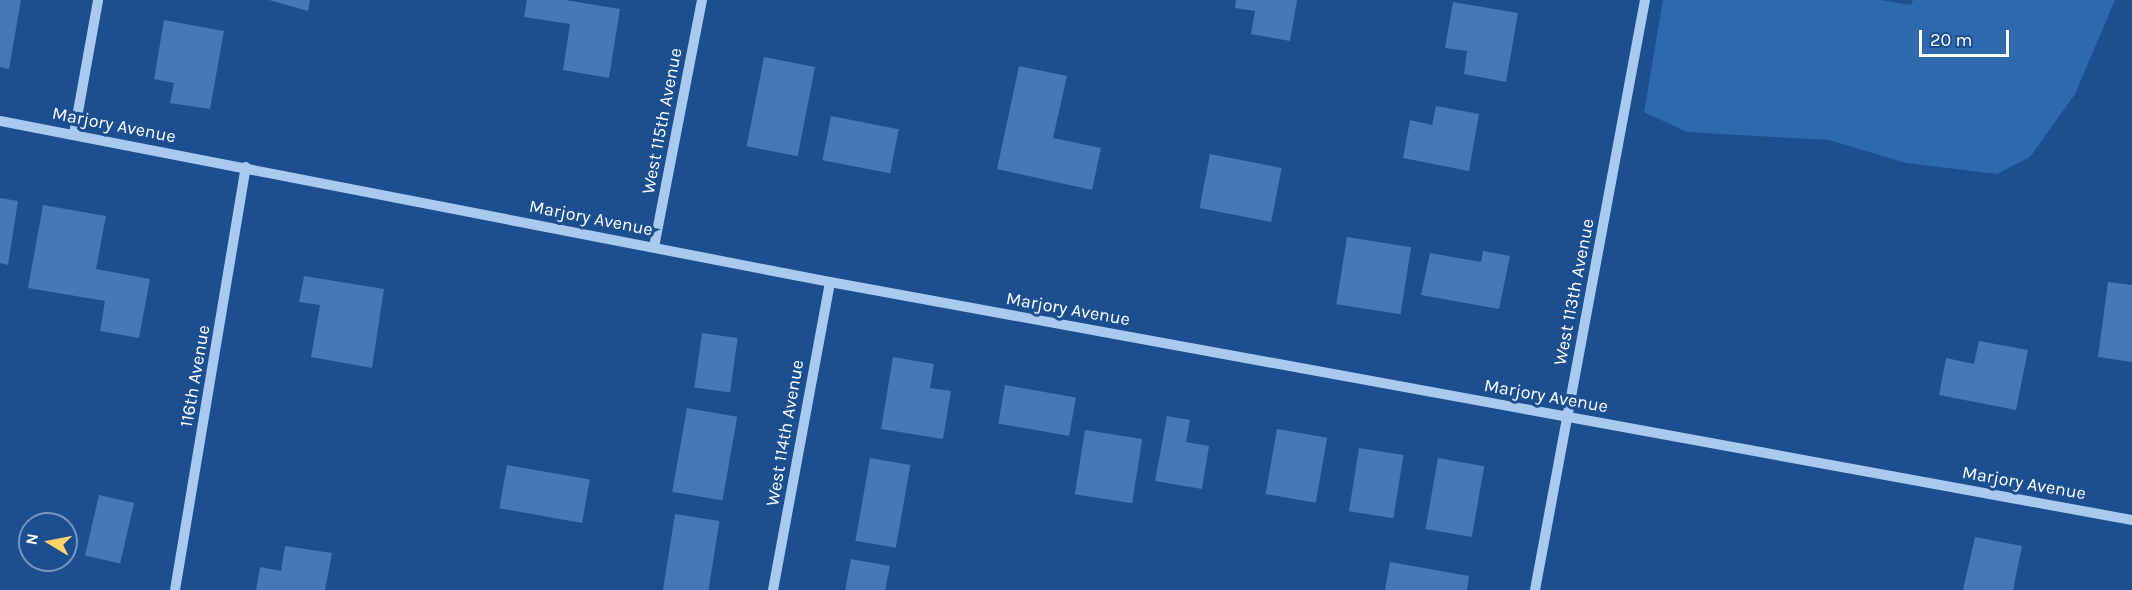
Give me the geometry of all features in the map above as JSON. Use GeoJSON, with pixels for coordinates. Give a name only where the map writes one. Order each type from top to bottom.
{"type":"FeatureCollection","features":[{"type":"Feature","properties":{"kind":"street"},"geometry":{"type":"LineString","coordinates":[[74,134],[98,0]]}},
{"type":"Feature","properties":{"kind":"street","name":"West 115th Avenue"},"geometry":{"type":"LineString","coordinates":[[654,248],[702,0]]}},
{"type":"Feature","properties":{"kind":"street","name":"West 113th Avenue"},"geometry":{"type":"LineString","coordinates":[[1535,590],[1645,0]]}},
{"type":"Feature","properties":{"kind":"street","name":"Marjory Avenue"},"geometry":{"type":"LineString","coordinates":[[0,121],[830,282],[2132,520]]}},
{"type":"Feature","properties":{"kind":"street","name":"116th Avenue"},"geometry":{"type":"LineString","coordinates":[[175,590],[246,167]]}},
{"type":"Feature","properties":{"kind":"street","name":"West 114th Avenue"},"geometry":{"type":"LineString","coordinates":[[773,590],[830,282]]}},
{"type":"Feature","properties":{"kind":"shaded area"},"geometry":{"type":"Polygon","coordinates":[[[1663,0],[1881,0],[1911,5],[1913,0],[2115,0],[2075,94],[2030,157],[1997,174],[1906,163],[1829,140],[1687,132],[1644,112],[1663,0]]]}},
{"type":"Feature","properties":{"kind":"building"},"geometry":{"type":"Polygon","coordinates":[[[0,0],[21,0],[9,69],[0,67],[0,0]]]}},
{"type":"Feature","properties":{"kind":"building"},"geometry":{"type":"Polygon","coordinates":[[[269,0],[310,0],[308,11],[269,0]]]}},
{"type":"Feature","properties":{"kind":"building"},"geometry":{"type":"Polygon","coordinates":[[[527,0],[565,0],[620,9],[609,78],[563,70],[570,24],[524,17],[527,0]]]}},
{"type":"Feature","properties":{"kind":"building"},"geometry":{"type":"Polygon","coordinates":[[[1236,0],[1297,0],[1290,41],[1251,34],[1255,11],[1235,8],[1236,0]]]}},
{"type":"Feature","properties":{"kind":"building"},"geometry":{"type":"Polygon","coordinates":[[[1453,2],[1518,13],[1506,82],[1464,74],[1467,51],[1445,48],[1453,2]]]}},
{"type":"Feature","properties":{"kind":"building"},"geometry":{"type":"Polygon","coordinates":[[[164,20],[224,31],[210,109],[170,103],[174,83],[154,79],[164,20]]]}},
{"type":"Feature","properties":{"kind":"building"},"geometry":{"type":"Polygon","coordinates":[[[764,57],[815,67],[798,156],[747,146],[764,57]]]}},
{"type":"Feature","properties":{"kind":"building"},"geometry":{"type":"Polygon","coordinates":[[[1019,66],[1067,76],[1053,138],[1101,148],[1092,190],[997,169],[1019,66]]]}},
{"type":"Feature","properties":{"kind":"building"},"geometry":{"type":"Polygon","coordinates":[[[1436,106],[1479,114],[1469,171],[1403,158],[1410,120],[1432,125],[1436,106]]]}},
{"type":"Feature","properties":{"kind":"building"},"geometry":{"type":"Polygon","coordinates":[[[831,116],[899,129],[890,173],[822,160],[831,116]]]}},
{"type":"Feature","properties":{"kind":"building"},"geometry":{"type":"Polygon","coordinates":[[[1210,154],[1282,168],[1271,222],[1200,208],[1210,154]]]}},
{"type":"Feature","properties":{"kind":"building"},"geometry":{"type":"Polygon","coordinates":[[[0,198],[18,201],[8,265],[0,263],[0,198]]]}},
{"type":"Feature","properties":{"kind":"building"},"geometry":{"type":"Polygon","coordinates":[[[43,205],[106,216],[96,269],[150,279],[139,338],[100,331],[105,301],[28,288],[43,205]]]}},
{"type":"Feature","properties":{"kind":"building"},"geometry":{"type":"Polygon","coordinates":[[[1347,237],[1411,247],[1401,314],[1336,304],[1347,237]]]}},
{"type":"Feature","properties":{"kind":"building"},"geometry":{"type":"Polygon","coordinates":[[[1483,251],[1510,256],[1499,309],[1421,295],[1430,253],[1481,262],[1483,251]]]}},
{"type":"Feature","properties":{"kind":"building"},"geometry":{"type":"Polygon","coordinates":[[[304,276],[384,289],[372,368],[311,357],[320,305],[299,302],[304,276]]]}},
{"type":"Feature","properties":{"kind":"building"},"geometry":{"type":"Polygon","coordinates":[[[2108,282],[2132,285],[2132,362],[2098,357],[2108,282]]]}},
{"type":"Feature","properties":{"kind":"building"},"geometry":{"type":"Polygon","coordinates":[[[702,333],[738,338],[730,392],[694,387],[702,333]]]}},
{"type":"Feature","properties":{"kind":"building"},"geometry":{"type":"Polygon","coordinates":[[[1979,341],[2028,350],[2016,410],[1939,395],[1946,358],[1974,364],[1979,341]]]}},
{"type":"Feature","properties":{"kind":"building"},"geometry":{"type":"Polygon","coordinates":[[[893,357],[934,364],[930,388],[951,391],[943,439],[881,429],[893,357]]]}},
{"type":"Feature","properties":{"kind":"building"},"geometry":{"type":"Polygon","coordinates":[[[1005,385],[1076,398],[1069,436],[998,423],[1005,385]]]}},
{"type":"Feature","properties":{"kind":"building"},"geometry":{"type":"Polygon","coordinates":[[[687,408],[737,417],[722,501],[672,492],[687,408]]]}},
{"type":"Feature","properties":{"kind":"building"},"geometry":{"type":"Polygon","coordinates":[[[1167,416],[1190,420],[1186,442],[1209,446],[1202,489],[1155,481],[1167,416]]]}},
{"type":"Feature","properties":{"kind":"building"},"geometry":{"type":"Polygon","coordinates":[[[1277,429],[1327,438],[1316,503],[1266,494],[1277,429]]]}},
{"type":"Feature","properties":{"kind":"building"},"geometry":{"type":"Polygon","coordinates":[[[1085,430],[1142,439],[1132,503],[1075,494],[1085,430]]]}},
{"type":"Feature","properties":{"kind":"building"},"geometry":{"type":"Polygon","coordinates":[[[1359,448],[1403,455],[1393,518],[1349,511],[1359,448]]]}},
{"type":"Feature","properties":{"kind":"building"},"geometry":{"type":"Polygon","coordinates":[[[870,458],[910,465],[896,548],[855,541],[870,458]]]}},
{"type":"Feature","properties":{"kind":"building"},"geometry":{"type":"Polygon","coordinates":[[[1438,458],[1484,466],[1472,537],[1425,529],[1438,458]]]}},
{"type":"Feature","properties":{"kind":"building"},"geometry":{"type":"Polygon","coordinates":[[[507,465],[590,480],[582,523],[499,508],[507,465]]]}},
{"type":"Feature","properties":{"kind":"building"},"geometry":{"type":"Polygon","coordinates":[[[99,495],[134,503],[120,564],[85,555],[99,495]]]}},
{"type":"Feature","properties":{"kind":"building"},"geometry":{"type":"Polygon","coordinates":[[[675,514],[719,521],[709,590],[663,590],[675,514]]]}},
{"type":"Feature","properties":{"kind":"building"},"geometry":{"type":"Polygon","coordinates":[[[1975,537],[2022,546],[2013,590],[1963,590],[1975,537]]]}},
{"type":"Feature","properties":{"kind":"building"},"geometry":{"type":"Polygon","coordinates":[[[285,546],[332,553],[325,590],[256,590],[260,567],[281,571],[285,546]]]}},
{"type":"Feature","properties":{"kind":"building"},"geometry":{"type":"Polygon","coordinates":[[[851,559],[890,566],[885,590],[845,590],[851,559]]]}},
{"type":"Feature","properties":{"kind":"building"},"geometry":{"type":"Polygon","coordinates":[[[1390,562],[1469,576],[1467,590],[1385,590],[1390,562]]]}}]}
